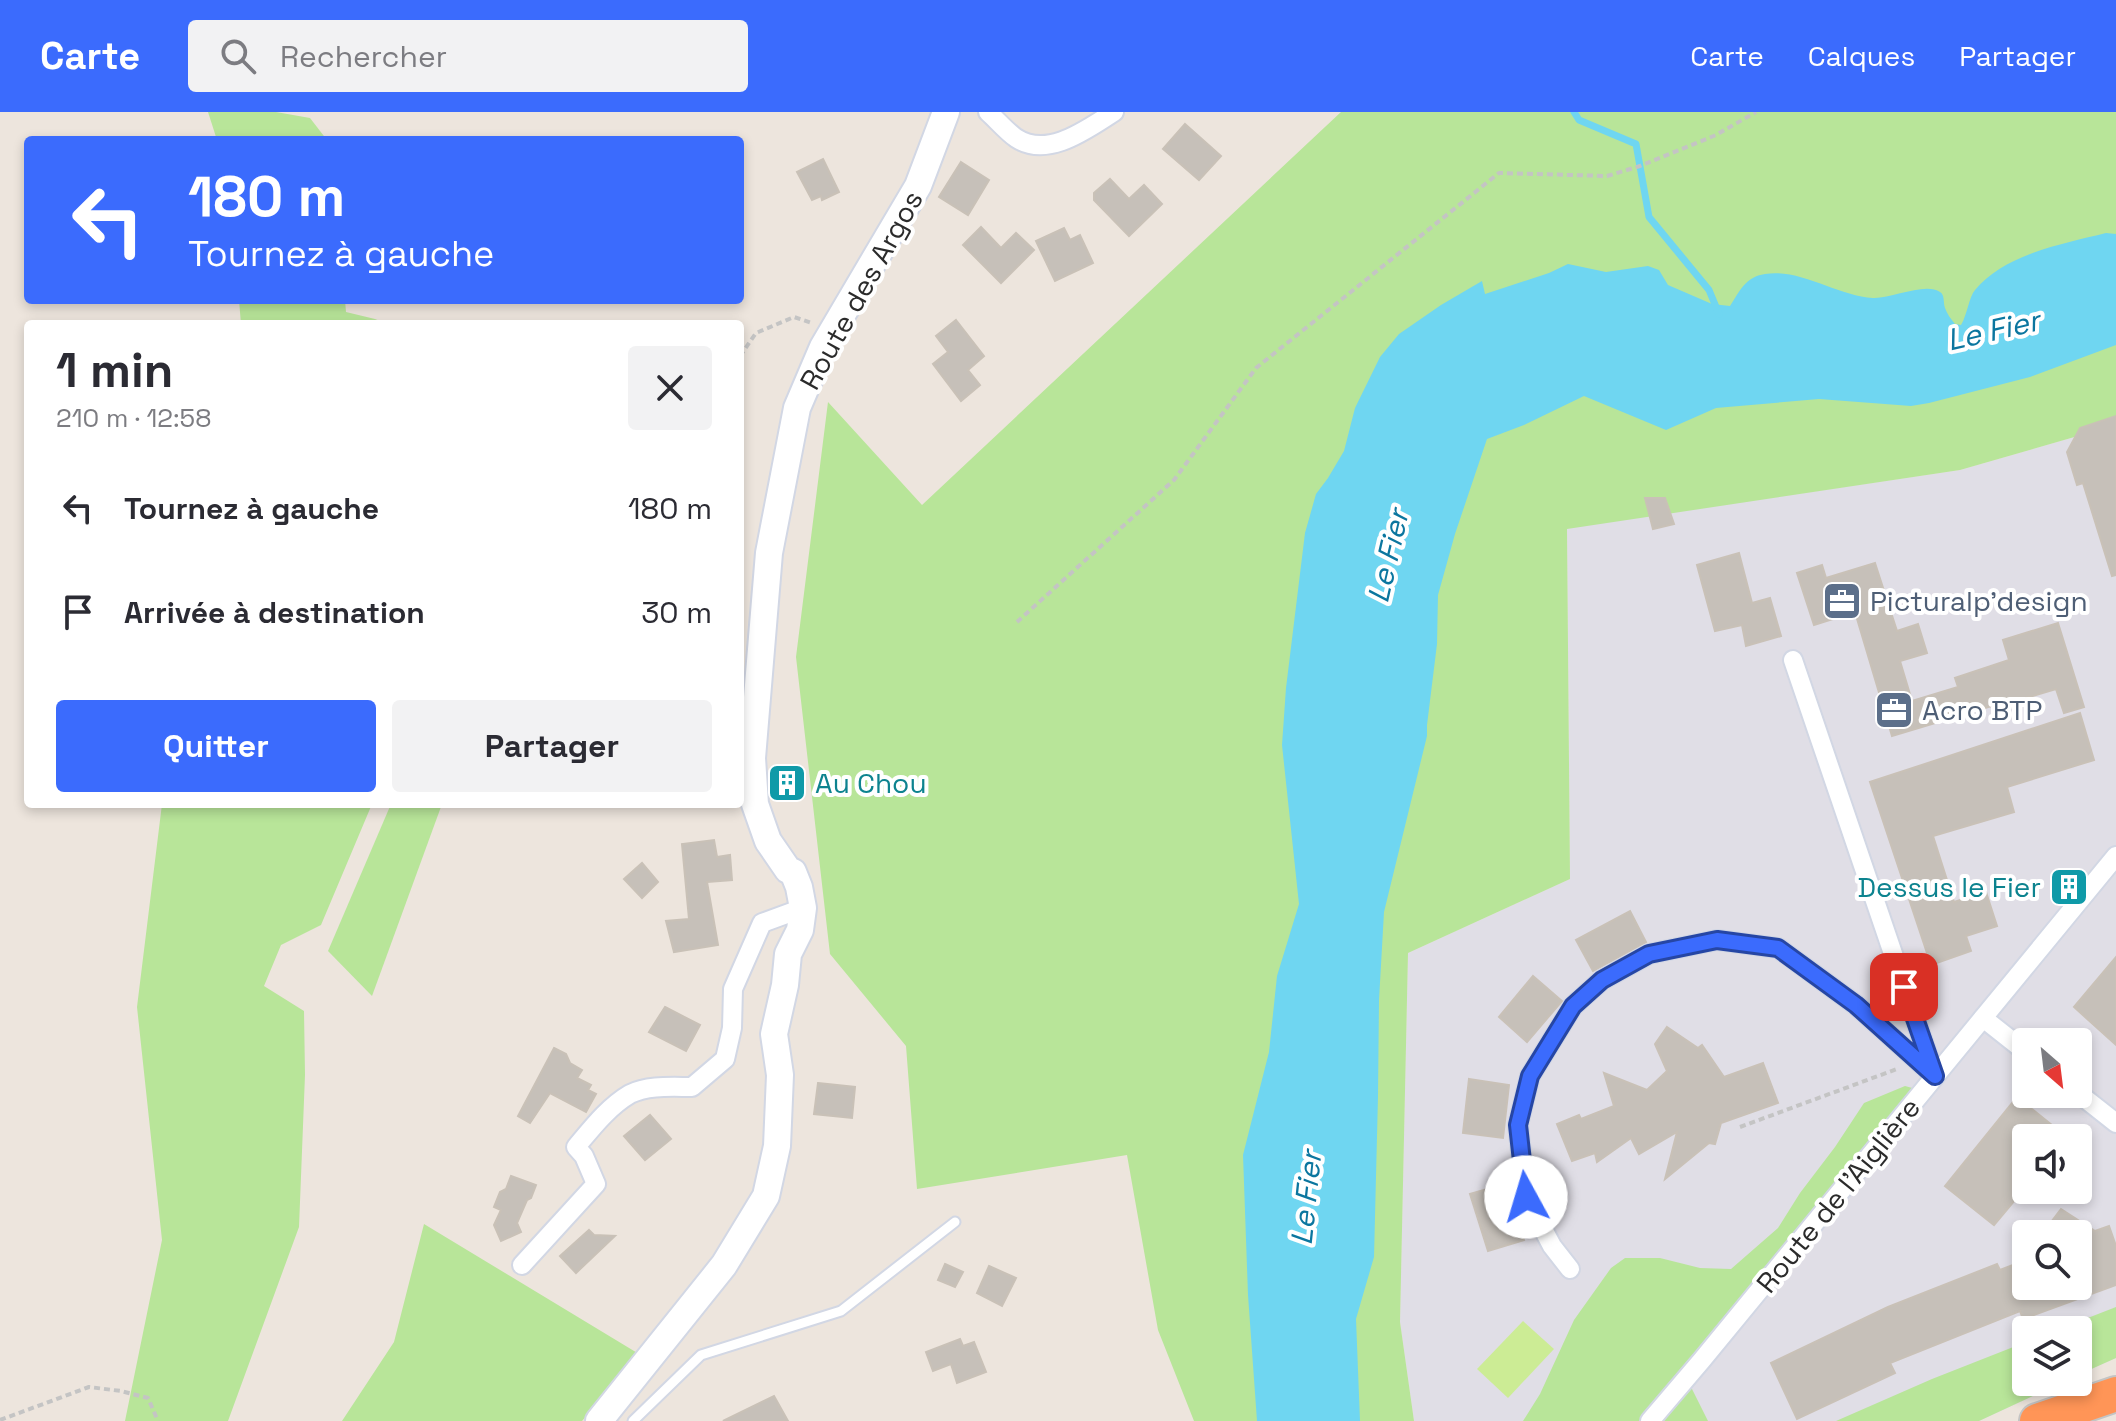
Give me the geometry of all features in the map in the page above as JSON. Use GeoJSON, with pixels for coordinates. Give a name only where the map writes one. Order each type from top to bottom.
{"type":"FeatureCollection","features":[{"type":"Feature","properties":{"kind":"highway"},"geometry":{"type":"LineString","coordinates":[[2037,1421],[2116,1394]]}},
{"type":"Feature","properties":{"kind":"street","name":"Route des Argos"},"geometry":{"type":"LineString","coordinates":[[599,1421],[724,1265],[766,1196],[777,1146],[780,1075],[774,1034],[785,985],[800,969],[807,943],[801,919],[799,887],[793,872],[797,867],[770,822],[755,804],[752,758],[769,553],[797,408],[823,347],[918,186],[946,112]]}},
{"type":"Feature","properties":{"kind":"street"},"geometry":{"type":"LineString","coordinates":[[988,112],[1017,139],[1036,145],[1056,143],[1075,136],[1114,112]]}},
{"type":"Feature","properties":{"kind":"street"},"geometry":{"type":"LineString","coordinates":[[1793,660],[1935,1076]]}},
{"type":"Feature","properties":{"kind":"street","name":"Route de l'Aiglière"},"geometry":{"type":"LineString","coordinates":[[1650,1421],[2116,856]]}},
{"type":"Feature","properties":{"kind":"street"},"geometry":{"type":"LineString","coordinates":[[522,1265],[596,1184],[584,1156],[576,1147],[604,1115],[632,1093],[660,1087],[692,1087],[725,1059],[732,1028],[733,989],[762,923],[801,919]]}},
{"type":"Feature","properties":{"kind":"street"},"geometry":{"type":"LineString","coordinates":[[1570,1269],[1552,1246],[1526,1197],[1518,1125],[1530,1076],[1573,1006],[1602,980],[1649,954],[1717,940],[1778,948],[1856,1005],[1935,1076]]}},
{"type":"Feature","properties":{"kind":"street"},"geometry":{"type":"LineString","coordinates":[[1983,1018],[2012,1041]]}},
{"type":"Feature","properties":{"kind":"street"},"geometry":{"type":"LineString","coordinates":[[2092,1104],[2116,1123]]}},
{"type":"Feature","properties":{"kind":"lane"},"geometry":{"type":"LineString","coordinates":[[633,1421],[701,1355],[841,1311],[955,1222]]}},
{"type":"Feature","properties":{"kind":"path"},"geometry":{"type":"LineString","coordinates":[[1017,622],[1174,480],[1256,368],[1499,173],[1607,176],[1716,135],[1756,112]]}},
{"type":"Feature","properties":{"kind":"path"},"geometry":{"type":"LineString","coordinates":[[744,350],[756,333],[794,317],[833,329]]}},
{"type":"Feature","properties":{"kind":"path"},"geometry":{"type":"LineString","coordinates":[[1740,1127],[1918,1061]]}},
{"type":"Feature","properties":{"kind":"path"},"geometry":{"type":"LineString","coordinates":[[0,1420],[89,1387],[148,1398],[158,1421]]}},
{"type":"Feature","properties":{"kind":"shaded area"},"geometry":{"type":"Polygon","coordinates":[[[2116,425],[2116,1358],[2092,1369],[2092,1316],[2012,1316],[2012,1396],[2033,1396],[1979,1421],[1414,1421],[1400,1322],[1408,953],[1570,879],[1567,528],[1960,470],[2116,425]]]}},
{"type":"Feature","properties":{"kind":"green space"},"geometry":{"type":"Polygon","coordinates":[[[208,112],[276,112],[310,118],[324,136],[216,136],[208,112]]]}},
{"type":"Feature","properties":{"kind":"green space"},"geometry":{"type":"Polygon","coordinates":[[[1341,112],[2116,112],[2116,425],[1960,470],[1567,529],[1570,879],[1408,953],[1400,1322],[1414,1421],[1194,1421],[1158,1330],[1127,1155],[917,1189],[906,1046],[830,954],[796,657],[828,402],[922,505],[1341,112]]]}},
{"type":"Feature","properties":{"kind":"green space"},"geometry":{"type":"Polygon","coordinates":[[[239,304],[345,304],[346,312],[377,320],[241,320],[239,304]]]}},
{"type":"Feature","properties":{"kind":"green space"},"geometry":{"type":"Polygon","coordinates":[[[162,808],[370,808],[321,925],[281,945],[264,986],[304,1011],[305,1075],[299,1227],[228,1421],[125,1421],[162,1240],[137,1007],[162,808]]]}},
{"type":"Feature","properties":{"kind":"green space"},"geometry":{"type":"Polygon","coordinates":[[[389,808],[441,808],[372,996],[328,951],[389,808]]]}},
{"type":"Feature","properties":{"kind":"green space"},"geometry":{"type":"Polygon","coordinates":[[[1905,1086],[1916,1089],[1683,1371],[1708,1421],[1523,1421],[1540,1394],[1574,1320],[1611,1268],[1625,1258],[1660,1258],[1700,1268],[1731,1269],[1778,1228],[1864,1103],[1905,1086]]]}},
{"type":"Feature","properties":{"kind":"green space"},"geometry":{"type":"Polygon","coordinates":[[[424,1224],[639,1354],[582,1421],[342,1421],[394,1342],[424,1224]]]}},
{"type":"Feature","properties":{"kind":"green space"},"geometry":{"type":"Polygon","coordinates":[[[2116,1307],[2116,1358],[2092,1369],[2092,1316],[2116,1307]]]}},
{"type":"Feature","properties":{"kind":"green space"},"geometry":{"type":"Polygon","coordinates":[[[1523,1321],[1554,1349],[1508,1398],[1477,1369],[1523,1321]]]}},
{"type":"Feature","properties":{"kind":"green space"},"geometry":{"type":"Polygon","coordinates":[[[2012,1348],[2012,1396],[2033,1396],[1979,1421],[1836,1421],[2012,1348]]]}},
{"type":"Feature","properties":{"kind":"water","name":"Le Fier"},"geometry":{"type":"Polygon","coordinates":[[[2106,233],[2116,234],[2116,345],[2030,377],[1911,406],[1819,399],[1716,408],[1666,430],[1584,396],[1487,439],[1438,595],[1437,644],[1427,736],[1384,912],[1379,1000],[1374,1257],[1356,1319],[1360,1421],[1257,1421],[1243,1155],[1269,1052],[1277,976],[1299,904],[1282,745],[1286,688],[1305,533],[1316,494],[1344,451],[1355,408],[1380,357],[1399,334],[1482,281],[1485,294],[1568,264],[1606,272],[1648,266],[1659,270],[1668,285],[1712,304],[1730,306],[1748,281],[1765,274],[1792,275],[1846,293],[1873,298],[1934,289],[1943,295],[1945,308],[1955,324],[1961,325],[1975,290],[2002,267],[2035,252],[2106,233]]]}},
{"type":"Feature","properties":{"kind":"building"},"geometry":{"type":"Polygon","coordinates":[[[1185,124],[1221,156],[1199,180],[1163,149],[1185,124]]]}},
{"type":"Feature","properties":{"kind":"building"},"geometry":{"type":"Polygon","coordinates":[[[823,159],[839,192],[822,200],[821,196],[812,200],[797,172],[823,159]]]}},
{"type":"Feature","properties":{"kind":"building"},"geometry":{"type":"Polygon","coordinates":[[[961,162],[989,180],[968,215],[939,197],[961,162]]]}},
{"type":"Feature","properties":{"kind":"building"},"geometry":{"type":"Polygon","coordinates":[[[1110,179],[1129,199],[1144,185],[1162,204],[1129,236],[1094,200],[1094,193],[1110,179]]]}},
{"type":"Feature","properties":{"kind":"building"},"geometry":{"type":"Polygon","coordinates":[[[981,227],[1001,248],[1016,233],[1034,250],[1001,283],[963,245],[981,227]]]}},
{"type":"Feature","properties":{"kind":"building"},"geometry":{"type":"Polygon","coordinates":[[[1064,228],[1070,240],[1080,235],[1093,263],[1055,281],[1036,241],[1064,228]]]}},
{"type":"Feature","properties":{"kind":"building"},"geometry":{"type":"Polygon","coordinates":[[[956,320],[984,356],[968,370],[980,385],[961,401],[933,364],[948,352],[936,336],[956,320]]]}},
{"type":"Feature","properties":{"kind":"building"},"geometry":{"type":"Polygon","coordinates":[[[2116,416],[2116,575],[2112,576],[2083,483],[2077,485],[2067,452],[2080,428],[2116,416]]]}},
{"type":"Feature","properties":{"kind":"building"},"geometry":{"type":"Polygon","coordinates":[[[1645,498],[1665,498],[1674,524],[1653,529],[1645,498]]]}},
{"type":"Feature","properties":{"kind":"building"},"geometry":{"type":"Polygon","coordinates":[[[1739,553],[1752,603],[1770,598],[1781,636],[1746,646],[1742,625],[1715,631],[1697,565],[1739,553]]]}},
{"type":"Feature","properties":{"kind":"building"},"geometry":{"type":"Polygon","coordinates":[[[1875,563],[1897,631],[1918,624],[1927,653],[1900,661],[1912,701],[1958,687],[1955,678],[2009,660],[2003,640],[2058,623],[2084,707],[2064,713],[2056,689],[1892,736],[1855,612],[1814,625],[1797,573],[1822,565],[1826,578],[1875,563]]]}},
{"type":"Feature","properties":{"kind":"building"},"geometry":{"type":"Polygon","coordinates":[[[2080,713],[2094,760],[2007,787],[2014,812],[1933,836],[1954,902],[1986,892],[1997,926],[1966,936],[1971,951],[1931,965],[1870,782],[2080,713]]]}},
{"type":"Feature","properties":{"kind":"building"},"geometry":{"type":"Polygon","coordinates":[[[714,840],[717,857],[730,855],[732,880],[707,882],[718,945],[674,952],[666,921],[689,919],[682,844],[714,840]]]}},
{"type":"Feature","properties":{"kind":"building"},"geometry":{"type":"Polygon","coordinates":[[[642,863],[658,882],[642,898],[624,879],[642,863]]]}},
{"type":"Feature","properties":{"kind":"building"},"geometry":{"type":"Polygon","coordinates":[[[1630,911],[1646,942],[1593,971],[1576,940],[1630,911]]]}},
{"type":"Feature","properties":{"kind":"building"},"geometry":{"type":"Polygon","coordinates":[[[2116,957],[2116,1045],[2074,1007],[2116,957]]]}},
{"type":"Feature","properties":{"kind":"building"},"geometry":{"type":"Polygon","coordinates":[[[1533,976],[1562,1001],[1527,1042],[1499,1017],[1533,976]]]}},
{"type":"Feature","properties":{"kind":"building"},"geometry":{"type":"Polygon","coordinates":[[[665,1007],[700,1025],[686,1051],[649,1032],[665,1007]]]}},
{"type":"Feature","properties":{"kind":"building"},"geometry":{"type":"Polygon","coordinates":[[[1667,1027],[1698,1048],[1702,1045],[1724,1077],[1763,1063],[1778,1103],[1721,1123],[1715,1144],[1709,1143],[1665,1179],[1677,1132],[1639,1154],[1631,1138],[1597,1162],[1595,1153],[1572,1161],[1557,1124],[1579,1115],[1581,1119],[1614,1106],[1604,1073],[1647,1090],[1667,1071],[1655,1044],[1667,1027]]]}},
{"type":"Feature","properties":{"kind":"building"},"geometry":{"type":"Polygon","coordinates":[[[554,1048],[566,1054],[570,1063],[582,1070],[577,1078],[591,1085],[588,1090],[596,1094],[586,1112],[550,1093],[530,1123],[518,1116],[554,1048]]]}},
{"type":"Feature","properties":{"kind":"building"},"geometry":{"type":"Polygon","coordinates":[[[1469,1079],[1509,1085],[1503,1138],[1463,1133],[1469,1079]]]}},
{"type":"Feature","properties":{"kind":"building"},"geometry":{"type":"Polygon","coordinates":[[[818,1083],[855,1087],[852,1118],[814,1114],[818,1083]]]}},
{"type":"Feature","properties":{"kind":"building"},"geometry":{"type":"Polygon","coordinates":[[[2012,1103],[2012,1108],[2031,1108],[2051,1124],[2012,1124],[2012,1204],[1994,1225],[1945,1186],[2012,1103]]]}},
{"type":"Feature","properties":{"kind":"building"},"geometry":{"type":"Polygon","coordinates":[[[650,1115],[671,1139],[645,1160],[624,1136],[650,1115]]]}},
{"type":"Feature","properties":{"kind":"building"},"geometry":{"type":"Polygon","coordinates":[[[511,1176],[536,1185],[517,1223],[521,1232],[501,1241],[494,1225],[501,1210],[494,1207],[511,1176]]]}},
{"type":"Feature","properties":{"kind":"building"},"geometry":{"type":"Polygon","coordinates":[[[1505,1184],[1524,1240],[1488,1251],[1470,1194],[1505,1184]]]}},
{"type":"Feature","properties":{"kind":"building"},"geometry":{"type":"Polygon","coordinates":[[[2061,1209],[2078,1220],[2053,1220],[2061,1209]]]}},
{"type":"Feature","properties":{"kind":"building"},"geometry":{"type":"Polygon","coordinates":[[[2109,1226],[2116,1246],[2116,1285],[2092,1294],[2092,1229],[2095,1231],[2109,1226]]]}},
{"type":"Feature","properties":{"kind":"building"},"geometry":{"type":"Polygon","coordinates":[[[589,1230],[594,1235],[615,1236],[576,1273],[560,1256],[589,1230]]]}},
{"type":"Feature","properties":{"kind":"building"},"geometry":{"type":"Polygon","coordinates":[[[945,1264],[963,1272],[955,1287],[938,1280],[945,1264]]]}},
{"type":"Feature","properties":{"kind":"building"},"geometry":{"type":"Polygon","coordinates":[[[1997,1264],[2000,1270],[2012,1265],[2012,1300],[2075,1300],[2031,1316],[2022,1316],[2020,1311],[1890,1363],[1895,1373],[1797,1419],[1771,1363],[1888,1307],[1997,1264]]]}},
{"type":"Feature","properties":{"kind":"building"},"geometry":{"type":"Polygon","coordinates":[[[989,1266],[1016,1278],[1002,1306],[977,1293],[989,1266]]]}},
{"type":"Feature","properties":{"kind":"building"},"geometry":{"type":"Polygon","coordinates":[[[960,1339],[963,1346],[974,1342],[986,1372],[957,1383],[951,1364],[933,1371],[926,1352],[960,1339]]]}},
{"type":"Feature","properties":{"kind":"building"},"geometry":{"type":"Polygon","coordinates":[[[774,1396],[788,1421],[723,1421],[774,1396]]]}},
{"type":"Feature","properties":{"kind":"waterway"},"geometry":{"type":"LineString","coordinates":[[1574,112],[1579,120],[1636,144],[1649,217],[1709,290],[1719,314]]}},
{"type":"Feature","properties":{"kind":"place","name":"Picturalp'design"},"geometry":{"type":"Point","coordinates":[1842,601]}},
{"type":"Feature","properties":{"kind":"place","name":"Acro BTP"},"geometry":{"type":"Point","coordinates":[1894,710]}},
{"type":"Feature","properties":{"kind":"place","name":"Au Chou"},"geometry":{"type":"Point","coordinates":[787,783]}},
{"type":"Feature","properties":{"kind":"place","name":"Dessus le Fier"},"geometry":{"type":"Point","coordinates":[2069,887]}},
{"type":"Feature","properties":{"kind":"route"},"geometry":{"type":"LineString","coordinates":[[1526,1197],[1518,1125],[1530,1076],[1573,1006],[1602,980],[1649,954],[1717,940],[1778,948],[1856,1005],[1935,1076],[1904,987]]}}]}
